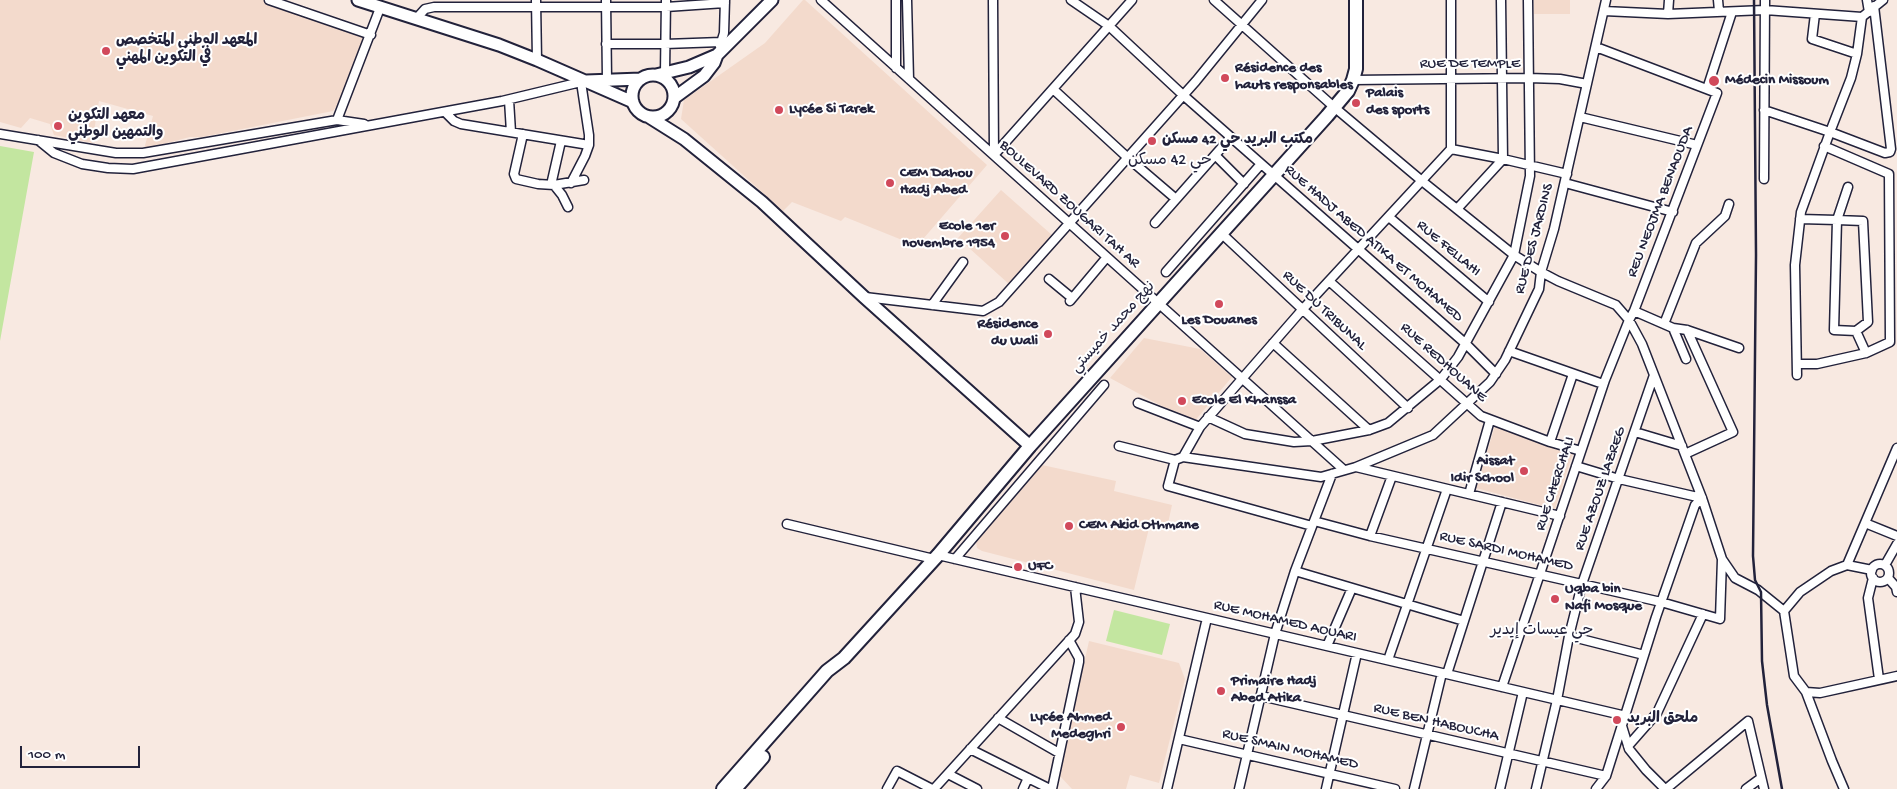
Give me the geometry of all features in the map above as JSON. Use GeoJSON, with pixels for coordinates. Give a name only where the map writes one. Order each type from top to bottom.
{"type":"FeatureCollection","features":[{"type":"Feature","properties":{"kind":"main road","name":"نهج محمد خميستي"},"geometry":{"type":"LineString","coordinates":[[844,658],[936,557],[1030,446],[1348,91],[1356,69],[1356,0]]}},
{"type":"Feature","properties":{"kind":"main road"},"geometry":{"type":"LineString","coordinates":[[723,789],[826,671],[844,658]]}},
{"type":"Feature","properties":{"kind":"main road"},"geometry":{"type":"LineString","coordinates":[[735,789],[832,677],[844,658]]}},
{"type":"Feature","properties":{"kind":"street"},"geometry":{"type":"LineString","coordinates":[[269,0],[371,35]]}},
{"type":"Feature","properties":{"kind":"street"},"geometry":{"type":"LineString","coordinates":[[358,0],[387,7],[416,19],[480,38],[537,60],[632,102],[638,111],[684,139],[762,202],[864,297],[1030,446]]}},
{"type":"Feature","properties":{"kind":"street"},"geometry":{"type":"LineString","coordinates":[[38,140],[54,153],[82,164],[133,169],[509,100],[583,81],[641,79],[651,75],[689,68],[717,55],[772,0]]}},
{"type":"Feature","properties":{"kind":"street","name":"BOULEVARD ZOUGARI TAH AR"},"geometry":{"type":"LineString","coordinates":[[821,0],[1344,470]]}},
{"type":"Feature","properties":{"kind":"street"},"geometry":{"type":"LineString","coordinates":[[896,0],[896,68]]}},
{"type":"Feature","properties":{"kind":"street"},"geometry":{"type":"LineString","coordinates":[[907,0],[909,79]]}},
{"type":"Feature","properties":{"kind":"street"},"geometry":{"type":"LineString","coordinates":[[993,0],[994,155]]}},
{"type":"Feature","properties":{"kind":"street","name":"RUE HADJ ABED ATIKA ET MOHAMED"},"geometry":{"type":"LineString","coordinates":[[1071,0],[1109,26],[1183,95],[1466,344],[1496,374]]}},
{"type":"Feature","properties":{"kind":"street"},"geometry":{"type":"LineString","coordinates":[[994,155],[1132,0]]}},
{"type":"Feature","properties":{"kind":"street"},"geometry":{"type":"LineString","coordinates":[[1214,0],[1334,107],[1514,255],[1541,272],[1616,305],[1629,320],[1642,344],[1682,446],[1702,498],[1722,559],[1735,578],[1758,590],[1784,611],[1794,676],[1806,692],[1844,789]]}},
{"type":"Feature","properties":{"kind":"street"},"geometry":{"type":"LineString","coordinates":[[864,297],[983,311],[999,302],[1183,95],[1262,0]]}},
{"type":"Feature","properties":{"kind":"street"},"geometry":{"type":"LineString","coordinates":[[1179,458],[1208,417],[1302,310],[1452,149],[1450,0]]}},
{"type":"Feature","properties":{"kind":"street"},"geometry":{"type":"LineString","coordinates":[[1457,209],[1503,159],[1501,0]]}},
{"type":"Feature","properties":{"kind":"street"},"geometry":{"type":"LineString","coordinates":[[1208,417],[1245,434],[1294,442],[1312,441],[1369,430],[1388,423],[1408,408],[1441,379],[1458,357],[1514,255],[1530,176],[1528,0]]}},
{"type":"Feature","properties":{"kind":"street","name":"RUE DES JARDINS"},"geometry":{"type":"LineString","coordinates":[[1119,446],[1179,458],[1321,477],[1356,467],[1433,436],[1496,374],[1539,289],[1541,272],[1565,183],[1606,0]]}},
{"type":"Feature","properties":{"kind":"street"},"geometry":{"type":"LineString","coordinates":[[1668,14],[1670,0]]}},
{"type":"Feature","properties":{"kind":"street"},"geometry":{"type":"LineString","coordinates":[[1718,0],[1718,11]]}},
{"type":"Feature","properties":{"kind":"street"},"geometry":{"type":"LineString","coordinates":[[1764,179],[1766,0]]}},
{"type":"Feature","properties":{"kind":"street"},"geometry":{"type":"LineString","coordinates":[[1764,110],[1888,153],[1891,149],[1871,9],[1867,0]]}},
{"type":"Feature","properties":{"kind":"street"},"geometry":{"type":"LineString","coordinates":[[1797,375],[1795,265],[1801,212],[1824,146],[1851,78],[1857,54],[1862,17],[1883,0]]}},
{"type":"Feature","properties":{"kind":"street"},"geometry":{"type":"LineString","coordinates":[[416,19],[421,11],[429,7],[725,2],[724,33],[714,63],[704,76],[674,98]]}},
{"type":"Feature","properties":{"kind":"street"},"geometry":{"type":"LineString","coordinates":[[536,4],[537,60]]}},
{"type":"Feature","properties":{"kind":"street"},"geometry":{"type":"LineString","coordinates":[[606,4],[607,79]]}},
{"type":"Feature","properties":{"kind":"street"},"geometry":{"type":"LineString","coordinates":[[661,74],[666,44],[666,4]]}},
{"type":"Feature","properties":{"kind":"street"},"geometry":{"type":"LineString","coordinates":[[337,120],[371,35],[387,7]]}},
{"type":"Feature","properties":{"kind":"street"},"geometry":{"type":"LineString","coordinates":[[1604,11],[1668,14],[1765,10],[1862,17]]}},
{"type":"Feature","properties":{"kind":"street"},"geometry":{"type":"LineString","coordinates":[[1596,47],[1706,89],[1732,12]]}},
{"type":"Feature","properties":{"kind":"street"},"geometry":{"type":"LineString","coordinates":[[1815,14],[1812,39],[1857,54]]}},
{"type":"Feature","properties":{"kind":"street"},"geometry":{"type":"LineString","coordinates":[[606,44],[721,42]]}},
{"type":"Feature","properties":{"kind":"street"},"geometry":{"type":"LineString","coordinates":[[649,117],[658,117],[666,113],[672,106],[674,92],[668,81],[661,74]]}},
{"type":"Feature","properties":{"kind":"street","name":"RUE DE TEMPLE"},"geometry":{"type":"LineString","coordinates":[[1353,80],[1529,78],[1560,79],[1587,84]]}},
{"type":"Feature","properties":{"kind":"street"},"geometry":{"type":"LineString","coordinates":[[632,102],[633,89],[641,79]]}},
{"type":"Feature","properties":{"kind":"street"},"geometry":{"type":"LineString","coordinates":[[571,183],[589,145],[583,81]]}},
{"type":"Feature","properties":{"kind":"street"},"geometry":{"type":"LineString","coordinates":[[1053,89],[1176,199]]}},
{"type":"Feature","properties":{"kind":"street","name":"REU NEOJMA BENAOUDA"},"geometry":{"type":"LineString","coordinates":[[1629,320],[1717,93],[1706,89]]}},
{"type":"Feature","properties":{"kind":"street"},"geometry":{"type":"LineString","coordinates":[[509,100],[511,132]]}},
{"type":"Feature","properties":{"kind":"street"},"geometry":{"type":"LineString","coordinates":[[445,112],[457,123],[589,145]]}},
{"type":"Feature","properties":{"kind":"street"},"geometry":{"type":"LineString","coordinates":[[666,113],[684,139]]}},
{"type":"Feature","properties":{"kind":"street"},"geometry":{"type":"LineString","coordinates":[[1580,116],[1697,145]]}},
{"type":"Feature","properties":{"kind":"street"},"geometry":{"type":"LineString","coordinates":[[0,134],[116,153],[143,153],[337,120],[374,125]]}},
{"type":"Feature","properties":{"kind":"street"},"geometry":{"type":"LineString","coordinates":[[523,134],[515,178],[552,185],[584,180]]}},
{"type":"Feature","properties":{"kind":"street"},"geometry":{"type":"LineString","coordinates":[[1155,223],[1231,137]]}},
{"type":"Feature","properties":{"kind":"street"},"geometry":{"type":"LineString","coordinates":[[552,185],[561,141]]}},
{"type":"Feature","properties":{"kind":"street"},"geometry":{"type":"LineString","coordinates":[[1797,364],[1817,364],[1866,353],[1890,342],[1888,174],[1824,146]]}},
{"type":"Feature","properties":{"kind":"street"},"geometry":{"type":"LineString","coordinates":[[1452,149],[1567,174]]}},
{"type":"Feature","properties":{"kind":"street"},"geometry":{"type":"LineString","coordinates":[[1214,155],[1244,184]]}},
{"type":"Feature","properties":{"kind":"street"},"geometry":{"type":"LineString","coordinates":[[1166,272],[1262,164]]}},
{"type":"Feature","properties":{"kind":"street"},"geometry":{"type":"LineString","coordinates":[[1565,183],[1672,212]]}},
{"type":"Feature","properties":{"kind":"street"},"geometry":{"type":"LineString","coordinates":[[552,185],[562,196],[568,207]]}},
{"type":"Feature","properties":{"kind":"street"},"geometry":{"type":"LineString","coordinates":[[1800,220],[1837,220],[1863,221],[1868,322],[1856,330],[1834,330],[1837,220],[1848,187]]}},
{"type":"Feature","properties":{"kind":"street"},"geometry":{"type":"LineString","coordinates":[[1664,324],[1696,243],[1725,216],[1729,204]]}},
{"type":"Feature","properties":{"kind":"street","name":"RUE FELLAHI"},"geometry":{"type":"LineString","coordinates":[[1389,217],[1489,302]]}},
{"type":"Feature","properties":{"kind":"street","name":"RUE DU TRIBUNAL"},"geometry":{"type":"LineString","coordinates":[[1221,233],[1408,408]]}},
{"type":"Feature","properties":{"kind":"street"},"geometry":{"type":"LineString","coordinates":[[1050,279],[1071,300],[1108,257]]}},
{"type":"Feature","properties":{"kind":"street"},"geometry":{"type":"LineString","coordinates":[[932,305],[963,262]]}},
{"type":"Feature","properties":{"kind":"street","name":"RUE REDHOUANE"},"geometry":{"type":"LineString","coordinates":[[1329,281],[1481,416],[1550,442],[1581,451]]}},
{"type":"Feature","properties":{"kind":"street"},"geometry":{"type":"LineString","coordinates":[[1634,311],[1673,328],[1687,330],[1739,348]]}},
{"type":"Feature","properties":{"kind":"street","name":"RUE CHERCHALI"},"geometry":{"type":"LineString","coordinates":[[1502,687],[1603,384],[1629,320]]}},
{"type":"Feature","properties":{"kind":"street"},"geometry":{"type":"LineString","coordinates":[[1673,328],[1686,359]]}},
{"type":"Feature","properties":{"kind":"street"},"geometry":{"type":"LineString","coordinates":[[1685,454],[1733,432],[1687,330]]}},
{"type":"Feature","properties":{"kind":"street"},"geometry":{"type":"LineString","coordinates":[[1856,330],[1866,353]]}},
{"type":"Feature","properties":{"kind":"street"},"geometry":{"type":"LineString","coordinates":[[1273,344],[1369,430]]}},
{"type":"Feature","properties":{"kind":"street"},"geometry":{"type":"LineString","coordinates":[[1509,351],[1603,384]]}},
{"type":"Feature","properties":{"kind":"street"},"geometry":{"type":"LineString","coordinates":[[1550,442],[1573,374]]}},
{"type":"Feature","properties":{"kind":"street","name":"RUE AZOUZ LAZREG"},"geometry":{"type":"LineString","coordinates":[[1536,789],[1582,584],[1654,375]]}},
{"type":"Feature","properties":{"kind":"street"},"geometry":{"type":"LineString","coordinates":[[955,559],[1104,385]]}},
{"type":"Feature","properties":{"kind":"street"},"geometry":{"type":"LineString","coordinates":[[1138,403],[1200,427]]}},
{"type":"Feature","properties":{"kind":"street"},"geometry":{"type":"LineString","coordinates":[[1469,494],[1490,420]]}},
{"type":"Feature","properties":{"kind":"street"},"geometry":{"type":"LineString","coordinates":[[1635,432],[1682,446]]}},
{"type":"Feature","properties":{"kind":"street"},"geometry":{"type":"LineString","coordinates":[[1847,565],[1895,458],[1897,448]]}},
{"type":"Feature","properties":{"kind":"street","name":"RUE SARDI MOHAMED"},"geometry":{"type":"LineString","coordinates":[[1179,458],[1168,486],[1313,523],[1661,602],[1720,619],[1722,559]]}},
{"type":"Feature","properties":{"kind":"street"},"geometry":{"type":"LineString","coordinates":[[1576,466],[1619,479],[1702,498]]}},
{"type":"Feature","properties":{"kind":"street"},"geometry":{"type":"LineString","coordinates":[[1356,467],[1560,516]]}},
{"type":"Feature","properties":{"kind":"street"},"geometry":{"type":"LineString","coordinates":[[1239,789],[1275,634],[1295,571],[1332,474]]}},
{"type":"Feature","properties":{"kind":"street"},"geometry":{"type":"LineString","coordinates":[[1370,536],[1392,476]]}},
{"type":"Feature","properties":{"kind":"street"},"geometry":{"type":"LineString","coordinates":[[1388,660],[1446,489]]}},
{"type":"Feature","properties":{"kind":"street"},"geometry":{"type":"LineString","coordinates":[[1596,789],[1606,776],[1661,602],[1695,505],[1702,498]]}},
{"type":"Feature","properties":{"kind":"street"},"geometry":{"type":"LineString","coordinates":[[1414,789],[1444,673],[1464,621],[1502,502]]}},
{"type":"Feature","properties":{"kind":"street"},"geometry":{"type":"LineString","coordinates":[[1865,522],[1897,536]]}},
{"type":"Feature","properties":{"kind":"street","name":"RUE MOHAMED AOUARI"},"geometry":{"type":"LineString","coordinates":[[787,524],[936,557],[955,559],[1626,716]]}},
{"type":"Feature","properties":{"kind":"street"},"geometry":{"type":"LineString","coordinates":[[1885,565],[1897,544]]}},
{"type":"Feature","properties":{"kind":"street"},"geometry":{"type":"LineString","coordinates":[[1784,611],[1800,592],[1831,571],[1847,565],[1872,570]]}},
{"type":"Feature","properties":{"kind":"street"},"geometry":{"type":"LineString","coordinates":[[1879,679],[1868,598],[1873,578],[1872,570],[1876,565],[1885,565]]}},
{"type":"Feature","properties":{"kind":"street"},"geometry":{"type":"LineString","coordinates":[[1873,578],[1880,583],[1888,578],[1890,573],[1885,565]]}},
{"type":"Feature","properties":{"kind":"street"},"geometry":{"type":"LineString","coordinates":[[1295,571],[1464,621]]}},
{"type":"Feature","properties":{"kind":"street"},"geometry":{"type":"LineString","coordinates":[[1888,578],[1897,588]]}},
{"type":"Feature","properties":{"kind":"street"},"geometry":{"type":"LineString","coordinates":[[887,789],[897,770],[933,789],[948,774],[1075,634],[1079,622],[1075,587]]}},
{"type":"Feature","properties":{"kind":"street"},"geometry":{"type":"LineString","coordinates":[[1327,646],[1352,588]]}},
{"type":"Feature","properties":{"kind":"street"},"geometry":{"type":"LineString","coordinates":[[1628,746],[1657,713],[1703,614]]}},
{"type":"Feature","properties":{"kind":"street"},"geometry":{"type":"LineString","coordinates":[[1167,789],[1207,618]]}},
{"type":"Feature","properties":{"kind":"street"},"geometry":{"type":"LineString","coordinates":[[1569,636],[1644,655]]}},
{"type":"Feature","properties":{"kind":"street"},"geometry":{"type":"LineString","coordinates":[[970,749],[1051,789],[1079,662],[1079,658],[1069,640]]}},
{"type":"Feature","properties":{"kind":"street"},"geometry":{"type":"LineString","coordinates":[[1326,789],[1357,653]]}},
{"type":"Feature","properties":{"kind":"street"},"geometry":{"type":"LineString","coordinates":[[1806,692],[1820,693],[1897,676]]}},
{"type":"Feature","properties":{"kind":"street"},"geometry":{"type":"LineString","coordinates":[[1500,789],[1523,692]]}},
{"type":"Feature","properties":{"kind":"street","name":"RUE BEN HABOUCHA"},"geometry":{"type":"LineString","coordinates":[[1261,696],[1606,776]]}},
{"type":"Feature","properties":{"kind":"street"},"geometry":{"type":"LineString","coordinates":[[998,718],[1059,753]]}},
{"type":"Feature","properties":{"kind":"street"},"geometry":{"type":"LineString","coordinates":[[1622,726],[1628,746],[1646,770],[1665,789],[1748,721],[1764,789]]}},
{"type":"Feature","properties":{"kind":"street","name":"RUE SMAIN MOHAMED"},"geometry":{"type":"LineString","coordinates":[[1179,739],[1395,789]]}},
{"type":"Feature","properties":{"kind":"street"},"geometry":{"type":"LineString","coordinates":[[948,774],[977,789]]}},
{"type":"Feature","properties":{"kind":"street"},"geometry":{"type":"LineString","coordinates":[[1023,789],[1028,778]]}},
{"type":"Feature","properties":{"kind":"street"},"geometry":{"type":"LineString","coordinates":[[1746,789],[1761,778]]}},
{"type":"Feature","properties":{"kind":"shaded area","name":"المعهد الوطني المتخصص في التكوين المهني"},"geometry":{"type":"Polygon","coordinates":[[[0,0],[263,0],[365,37],[338,104],[333,111],[202,137],[190,137],[144,149],[153,116],[99,101],[92,143],[54,135],[50,124],[30,118],[21,128],[0,122],[0,0]]]}},
{"type":"Feature","properties":{"kind":"shaded area"},"geometry":{"type":"Polygon","coordinates":[[[803,0],[987,165],[917,246],[845,217],[841,221],[792,202],[783,211],[681,119],[684,100],[765,43],[803,0]]]}},
{"type":"Feature","properties":{"kind":"shaded area"},"geometry":{"type":"Polygon","coordinates":[[[1534,0],[1570,0],[1570,14],[1534,14],[1534,0]]]}},
{"type":"Feature","properties":{"kind":"shaded area","name":"Ecole 1er novembre 1954"},"geometry":{"type":"Polygon","coordinates":[[[1001,190],[1052,235],[1010,285],[958,238],[1001,190]]]}},
{"type":"Feature","properties":{"kind":"shaded area","name":"Ecole El Khanssa"},"geometry":{"type":"Polygon","coordinates":[[[1144,338],[1200,349],[1232,377],[1193,423],[1110,378],[1144,338]]]}},
{"type":"Feature","properties":{"kind":"shaded area","name":"Aissat Idir School"},"geometry":{"type":"Polygon","coordinates":[[[1495,426],[1573,453],[1555,509],[1476,488],[1495,426]]]}},
{"type":"Feature","properties":{"kind":"shaded area","name":"CEM Akid Othmane"},"geometry":{"type":"Polygon","coordinates":[[[1042,465],[1116,481],[1114,491],[1172,505],[1167,528],[1150,524],[1134,590],[982,551],[977,548],[976,541],[1042,465]]]}},
{"type":"Feature","properties":{"kind":"shaded area","name":"Lycée Ahmed Medeghri"},"geometry":{"type":"Polygon","coordinates":[[[1089,641],[1179,663],[1185,679],[1159,783],[1130,775],[1126,789],[1072,789],[1059,775],[1089,641]]]}},
{"type":"Feature","properties":{"kind":"green space"},"geometry":{"type":"Polygon","coordinates":[[[0,146],[34,152],[0,341],[0,146]]]}},
{"type":"Feature","properties":{"kind":"green space"},"geometry":{"type":"Polygon","coordinates":[[[1114,610],[1170,624],[1162,655],[1106,641],[1114,610]]]}},
{"type":"Feature","properties":{"kind":"railway"},"geometry":{"type":"LineString","coordinates":[[1754,0],[1756,255],[1753,556],[1755,580],[1761,592],[1762,661],[1767,705],[1782,789]]}},
{"type":"Feature","properties":{"kind":"place","name":"المعهد الوطني المتخصص في التكوين المهني"},"geometry":{"type":"Point","coordinates":[106,51]}},
{"type":"Feature","properties":{"kind":"place","name":"Résidence des hauts responsables"},"geometry":{"type":"Point","coordinates":[1225,78]}},
{"type":"Feature","properties":{"kind":"place","name":"Médecin Missoum"},"geometry":{"type":"Point","coordinates":[1714,81]}},
{"type":"Feature","properties":{"kind":"place","name":"Palais des sports"},"geometry":{"type":"Point","coordinates":[1356,103]}},
{"type":"Feature","properties":{"kind":"place","name":"Lycée Si Tarek"},"geometry":{"type":"Point","coordinates":[779,110]}},
{"type":"Feature","properties":{"kind":"place","name":"معهد التكوين والتمهين الوطني"},"geometry":{"type":"Point","coordinates":[58,126]}},
{"type":"Feature","properties":{"kind":"place","name":"مكتب البريد حي 42 مسكن"},"geometry":{"type":"Point","coordinates":[1152,141]}},
{"type":"Feature","properties":{"kind":"place","name":"CEM Dahou Hadj Abed"},"geometry":{"type":"Point","coordinates":[890,183]}},
{"type":"Feature","properties":{"kind":"place","name":"Ecole 1er novembre 1954"},"geometry":{"type":"Point","coordinates":[1005,236]}},
{"type":"Feature","properties":{"kind":"place","name":"Les Douanes"},"geometry":{"type":"Point","coordinates":[1219,304]}},
{"type":"Feature","properties":{"kind":"place","name":"Résidence du Wali"},"geometry":{"type":"Point","coordinates":[1048,334]}},
{"type":"Feature","properties":{"kind":"place","name":"Ecole El Khanssa"},"geometry":{"type":"Point","coordinates":[1182,401]}},
{"type":"Feature","properties":{"kind":"place","name":"Aissat Idir School"},"geometry":{"type":"Point","coordinates":[1524,471]}},
{"type":"Feature","properties":{"kind":"place","name":"CEM Akid Othmane"},"geometry":{"type":"Point","coordinates":[1069,526]}},
{"type":"Feature","properties":{"kind":"place","name":"UFC"},"geometry":{"type":"Point","coordinates":[1018,567]}},
{"type":"Feature","properties":{"kind":"place","name":"Uqba bin Nafi Mosque"},"geometry":{"type":"Point","coordinates":[1555,599]}},
{"type":"Feature","properties":{"kind":"place","name":"Primaire Hadj Abed Atika"},"geometry":{"type":"Point","coordinates":[1221,691]}},
{"type":"Feature","properties":{"kind":"place","name":"ملحق البريد"},"geometry":{"type":"Point","coordinates":[1617,720]}},
{"type":"Feature","properties":{"kind":"place","name":"Lycée Ahmed Medeghri"},"geometry":{"type":"Point","coordinates":[1121,727]}},
{"type":"Feature","properties":{"kind":"district","name":"حي 42 مسكن"},"geometry":{"type":"Point","coordinates":[1170,162]}},
{"type":"Feature","properties":{"kind":"district","name":"حي عيسات إيدير"},"geometry":{"type":"Point","coordinates":[1542,632]}}]}
